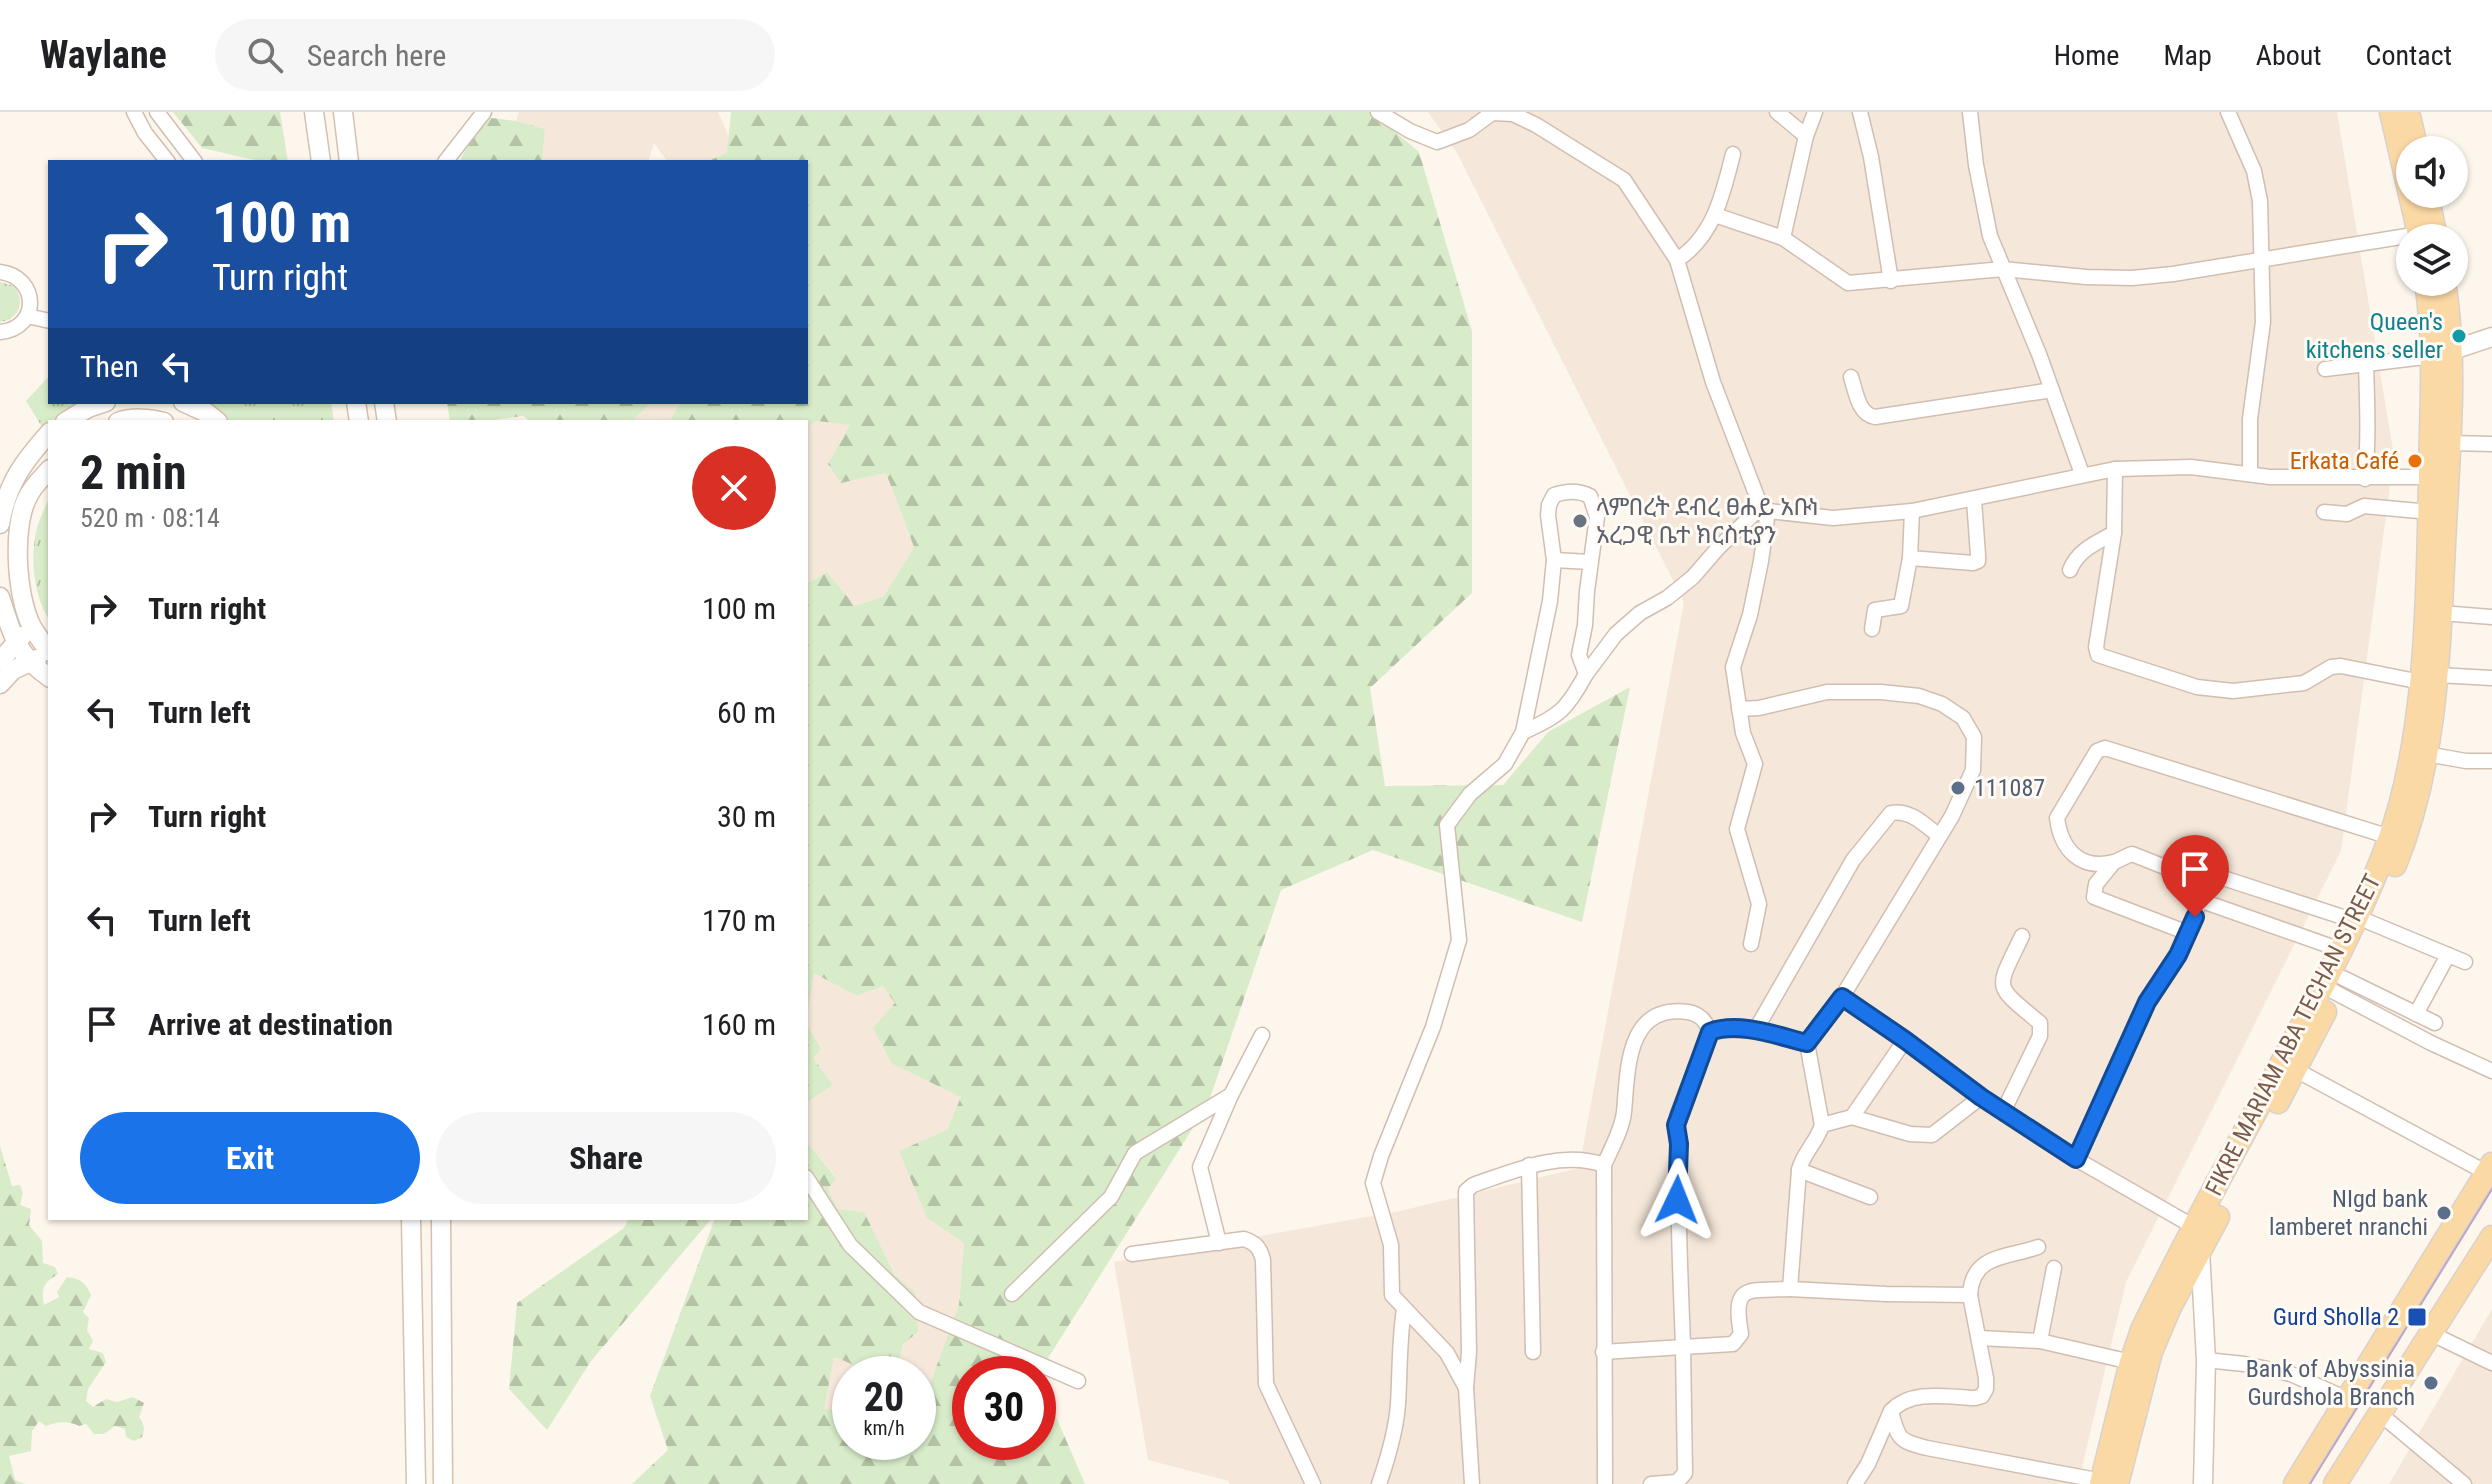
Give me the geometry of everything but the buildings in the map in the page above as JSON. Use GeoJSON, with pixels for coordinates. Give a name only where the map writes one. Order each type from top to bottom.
{"type":"FeatureCollection","features":[{"type":"Feature","properties":{"kind":"main road"},"geometry":{"type":"LineString","coordinates":[[314,112],[321,160]]}},
{"type":"Feature","properties":{"kind":"main road"},"geometry":{"type":"LineString","coordinates":[[343,112],[349,160]]}},
{"type":"Feature","properties":{"kind":"main road"},"geometry":{"type":"LineString","coordinates":[[2391,112],[2421,224]]}},
{"type":"Feature","properties":{"kind":"main road"},"geometry":{"type":"LineString","coordinates":[[2408,112],[2414,136]]}},
{"type":"Feature","properties":{"kind":"main road","name":"FIKRE MARIAM ABA TECHAN STREET"},"geometry":{"type":"LineString","coordinates":[[2106,1483],[2151,1352],[2170,1307],[2200,1252],[2277,1088],[2296,1070],[2362,922],[2406,837],[2426,754],[2429,678],[2450,443],[2442,354],[2429,296]]}},
{"type":"Feature","properties":{"kind":"main road","name":"FIKRE MARIAM ABA TECHAN STREET"},"geometry":{"type":"LineString","coordinates":[[2436,620],[2430,477],[2442,354],[2444,296]]}},
{"type":"Feature","properties":{"kind":"main road"},"geometry":{"type":"LineString","coordinates":[[2442,354],[2492,337]]}},
{"type":"Feature","properties":{"kind":"main road"},"geometry":{"type":"LineString","coordinates":[[68,420],[100,404]]}},
{"type":"Feature","properties":{"kind":"main road"},"geometry":{"type":"LineString","coordinates":[[187,404],[216,420]]}},
{"type":"Feature","properties":{"kind":"main road"},"geometry":{"type":"LineString","coordinates":[[2,504],[26,459],[48,434]]}},
{"type":"Feature","properties":{"kind":"main road"},"geometry":{"type":"LineString","coordinates":[[48,471],[28,495],[20,522],[18,557],[31,625],[48,650]]}},
{"type":"Feature","properties":{"kind":"main road"},"geometry":{"type":"LineString","coordinates":[[2,504],[28,495]]}},
{"type":"Feature","properties":{"kind":"main road"},"geometry":{"type":"LineString","coordinates":[[2,504],[20,522]]}},
{"type":"Feature","properties":{"kind":"main road"},"geometry":{"type":"LineString","coordinates":[[0,597],[15,643],[30,664],[48,677]]}},
{"type":"Feature","properties":{"kind":"main road"},"geometry":{"type":"LineString","coordinates":[[0,661],[31,625]]}},
{"type":"Feature","properties":{"kind":"main road"},"geometry":{"type":"LineString","coordinates":[[0,684],[13,670],[30,664],[48,652]]}},
{"type":"Feature","properties":{"kind":"main road","name":"FIKRE MARIAM ABA TECHAN STREET"},"geometry":{"type":"LineString","coordinates":[[2106,1483],[2131,1362],[2158,1298],[2334,986],[2341,950],[2362,922],[2390,837],[2429,678]]}},
{"type":"Feature","properties":{"kind":"main road"},"geometry":{"type":"LineString","coordinates":[[2295,1484],[2489,1168]]}},
{"type":"Feature","properties":{"kind":"main road"},"geometry":{"type":"LineString","coordinates":[[411,1220],[416,1484]]}},
{"type":"Feature","properties":{"kind":"main road"},"geometry":{"type":"LineString","coordinates":[[441,1220],[443,1484]]}},
{"type":"Feature","properties":{"kind":"main road"},"geometry":{"type":"LineString","coordinates":[[2196,1228],[2206,1360],[2204,1483]]}},
{"type":"Feature","properties":{"kind":"main road"},"geometry":{"type":"LineString","coordinates":[[2335,1484],[2492,1237]]}},
{"type":"Feature","properties":{"kind":"street"},"geometry":{"type":"LineString","coordinates":[[134,112],[145,133],[166,160]]}},
{"type":"Feature","properties":{"kind":"street"},"geometry":{"type":"LineString","coordinates":[[157,112],[193,160]]}},
{"type":"Feature","properties":{"kind":"street"},"geometry":{"type":"LineString","coordinates":[[447,160],[484,112]]}},
{"type":"Feature","properties":{"kind":"street"},"geometry":{"type":"LineString","coordinates":[[1378,112],[1410,131],[1437,142],[1469,130],[1492,113],[1513,114],[1536,125],[1624,180],[1677,260],[1713,382],[1765,509],[1761,561],[1750,615],[1733,667],[1743,733],[1755,764],[1737,829],[1759,904],[1751,944]]}},
{"type":"Feature","properties":{"kind":"street"},"geometry":{"type":"LineString","coordinates":[[1777,112],[1806,136]]}},
{"type":"Feature","properties":{"kind":"street"},"geometry":{"type":"LineString","coordinates":[[1783,238],[1806,136],[1815,112]]}},
{"type":"Feature","properties":{"kind":"street"},"geometry":{"type":"LineString","coordinates":[[1860,112],[1871,157],[1891,281]]}},
{"type":"Feature","properties":{"kind":"street"},"geometry":{"type":"LineString","coordinates":[[1970,112],[1976,165],[1990,236],[2082,474]]}},
{"type":"Feature","properties":{"kind":"street"},"geometry":{"type":"LineString","coordinates":[[2228,112],[2254,171],[2260,201],[2263,322],[2250,419],[2250,473]]}},
{"type":"Feature","properties":{"kind":"street"},"geometry":{"type":"LineString","coordinates":[[1677,260],[1693,250],[1715,215],[1733,154]]}},
{"type":"Feature","properties":{"kind":"street"},"geometry":{"type":"LineString","coordinates":[[1715,215],[1783,238],[1848,283],[2003,269],[2132,278],[2396,241]]}},
{"type":"Feature","properties":{"kind":"street"},"geometry":{"type":"LineString","coordinates":[[0,272],[10,274],[25,284],[31,303],[27,316],[15,328],[0,332]]}},
{"type":"Feature","properties":{"kind":"street"},"geometry":{"type":"LineString","coordinates":[[27,316],[48,321]]}},
{"type":"Feature","properties":{"kind":"street"},"geometry":{"type":"LineString","coordinates":[[2325,369],[2442,354]]}},
{"type":"Feature","properties":{"kind":"street"},"geometry":{"type":"LineString","coordinates":[[2365,479],[2368,429],[2366,362]]}},
{"type":"Feature","properties":{"kind":"street"},"geometry":{"type":"LineString","coordinates":[[1851,377],[1862,410],[1868,416],[1875,417],[2052,390]]}},
{"type":"Feature","properties":{"kind":"street"},"geometry":{"type":"LineString","coordinates":[[2450,443],[2492,444]]}},
{"type":"Feature","properties":{"kind":"street"},"geometry":{"type":"LineString","coordinates":[[1523,732],[1552,719],[1570,703],[1586,674],[1616,634],[1640,613],[1667,598],[1693,577],[1719,547],[1765,509],[1833,518],[1912,511],[2115,469],[2191,467],[2270,477],[2430,477]]}},
{"type":"Feature","properties":{"kind":"street"},"geometry":{"type":"LineString","coordinates":[[2115,469],[2114,533],[2096,647],[2098,655],[2197,687],[2233,691],[2304,683],[2331,667],[2341,666],[2429,678],[2492,678]]}},
{"type":"Feature","properties":{"kind":"street"},"geometry":{"type":"LineString","coordinates":[[1466,1388],[1447,1353],[1392,1295],[1391,1245],[1373,1183],[1433,1027],[1459,940],[1447,825],[1470,794],[1505,764],[1523,732],[1545,629],[1554,560],[1548,515],[1550,499],[1566,491],[1590,496],[1597,517],[1579,655],[1586,674]]}},
{"type":"Feature","properties":{"kind":"street"},"geometry":{"type":"LineString","coordinates":[[1910,558],[1978,561],[1974,500]]}},
{"type":"Feature","properties":{"kind":"street"},"geometry":{"type":"LineString","coordinates":[[2324,512],[2347,514],[2364,506],[2430,512]]}},
{"type":"Feature","properties":{"kind":"street"},"geometry":{"type":"LineString","coordinates":[[1872,629],[1875,610],[1901,606],[1910,558],[1912,511]]}},
{"type":"Feature","properties":{"kind":"street"},"geometry":{"type":"LineString","coordinates":[[2070,570],[2075,558],[2114,533]]}},
{"type":"Feature","properties":{"kind":"street"},"geometry":{"type":"LineString","coordinates":[[1554,560],[1590,562]]}},
{"type":"Feature","properties":{"kind":"street"},"geometry":{"type":"LineString","coordinates":[[2436,620],[2492,617]]}},
{"type":"Feature","properties":{"kind":"street"},"geometry":{"type":"LineString","coordinates":[[1739,709],[1759,708],[1827,692],[1919,696],[1942,704],[1963,718],[1974,737],[1973,770],[1952,816],[1842,997],[1807,1043],[1822,1125],[1799,1170],[1790,1289]]}},
{"type":"Feature","properties":{"kind":"street"},"geometry":{"type":"LineString","coordinates":[[2208,884],[2132,854],[2114,862],[2092,864],[2076,859],[2063,842],[2057,818],[2097,751],[2105,748],[2390,837]]}},
{"type":"Feature","properties":{"kind":"street"},"geometry":{"type":"LineString","coordinates":[[2426,754],[2466,761],[2492,761]]}},
{"type":"Feature","properties":{"kind":"street"},"geometry":{"type":"LineString","coordinates":[[1755,1031],[1853,860],[1891,813],[1909,813],[1939,836]]}},
{"type":"Feature","properties":{"kind":"street"},"geometry":{"type":"LineString","coordinates":[[2114,862],[2096,884],[2094,897],[2188,933]]}},
{"type":"Feature","properties":{"kind":"street"},"geometry":{"type":"LineString","coordinates":[[2076,1159],[2147,1002],[2178,955],[2210,877],[2217,876],[2362,922],[2465,962]]}},
{"type":"Feature","properties":{"kind":"street"},"geometry":{"type":"LineString","coordinates":[[2202,901],[2341,950]]}},
{"type":"Feature","properties":{"kind":"street"},"geometry":{"type":"LineString","coordinates":[[2003,1112],[2042,1028],[2007,996],[2002,987],[2003,977],[2022,936]]}},
{"type":"Feature","properties":{"kind":"street"},"geometry":{"type":"LineString","coordinates":[[2416,1014],[2448,955]]}},
{"type":"Feature","properties":{"kind":"street"},"geometry":{"type":"LineString","coordinates":[[2334,986],[2435,1023]]}},
{"type":"Feature","properties":{"kind":"street"},"geometry":{"type":"LineString","coordinates":[[2334,986],[2431,1043],[2492,1071]]}},
{"type":"Feature","properties":{"kind":"street"},"geometry":{"type":"LineString","coordinates":[[1842,997],[2003,1112],[2076,1159],[2196,1228]]}},
{"type":"Feature","properties":{"kind":"street"},"geometry":{"type":"LineString","coordinates":[[1605,1484],[1604,1165],[1622,1123],[1628,1063],[1645,1022],[1667,1013],[1685,1011],[1702,1018],[1710,1032]]}},
{"type":"Feature","properties":{"kind":"street"},"geometry":{"type":"LineString","coordinates":[[1651,1484],[1677,1482],[1685,1473],[1677,1200],[1679,1144],[1676,1125],[1710,1032],[1718,1029],[1755,1031],[1807,1043]]}},
{"type":"Feature","properties":{"kind":"street"},"geometry":{"type":"LineString","coordinates":[[1219,1243],[1200,1167],[1231,1095],[1262,1035]]}},
{"type":"Feature","properties":{"kind":"street"},"geometry":{"type":"LineString","coordinates":[[1852,1117],[1905,1040]]}},
{"type":"Feature","properties":{"kind":"street"},"geometry":{"type":"LineString","coordinates":[[2296,1070],[2489,1168]]}},
{"type":"Feature","properties":{"kind":"street"},"geometry":{"type":"LineString","coordinates":[[1012,1294],[1111,1197],[1135,1153],[1231,1095]]}},
{"type":"Feature","properties":{"kind":"street"},"geometry":{"type":"LineString","coordinates":[[1822,1125],[1852,1117],[1910,1134],[1932,1135],[1981,1097]]}},
{"type":"Feature","properties":{"kind":"street"},"geometry":{"type":"LineString","coordinates":[[1472,1484],[1466,1388],[1469,1352],[1466,1191],[1473,1185],[1529,1165],[1589,1160],[1604,1165]]}},
{"type":"Feature","properties":{"kind":"street"},"geometry":{"type":"LineString","coordinates":[[1529,1165],[1533,1352]]}},
{"type":"Feature","properties":{"kind":"street"},"geometry":{"type":"LineString","coordinates":[[1799,1170],[1870,1197]]}},
{"type":"Feature","properties":{"kind":"street"},"geometry":{"type":"LineString","coordinates":[[808,1180],[850,1245],[919,1312],[1078,1381]]}},
{"type":"Feature","properties":{"kind":"street"},"geometry":{"type":"LineString","coordinates":[[1132,1254],[1244,1239],[1260,1249],[1263,1260],[1266,1384],[1313,1484]]}},
{"type":"Feature","properties":{"kind":"street"},"geometry":{"type":"LineString","coordinates":[[1855,1484],[1868,1464],[1891,1411],[1900,1402],[1911,1398],[1982,1396],[1986,1378],[1970,1295],[1971,1282],[1979,1266],[1990,1260],[2038,1247]]}},
{"type":"Feature","properties":{"kind":"street"},"geometry":{"type":"LineString","coordinates":[[2040,1341],[2054,1268]]}},
{"type":"Feature","properties":{"kind":"street"},"geometry":{"type":"LineString","coordinates":[[1603,1352],[1733,1344],[1741,1334],[1736,1308],[1743,1295],[1750,1291],[1790,1289],[1970,1295]]}},
{"type":"Feature","properties":{"kind":"street"},"geometry":{"type":"LineString","coordinates":[[1379,1484],[1394,1435],[1404,1309]]}},
{"type":"Feature","properties":{"kind":"street"},"geometry":{"type":"LineString","coordinates":[[2430,1333],[2492,1363]]}},
{"type":"Feature","properties":{"kind":"street"},"geometry":{"type":"LineString","coordinates":[[1979,1338],[2040,1341],[2131,1362]]}},
{"type":"Feature","properties":{"kind":"street"},"geometry":{"type":"LineString","coordinates":[[2206,1360],[2291,1374],[2347,1399]]}},
{"type":"Feature","properties":{"kind":"street"},"geometry":{"type":"LineString","coordinates":[[1891,1411],[1898,1437],[1906,1443],[2106,1483]]}},
{"type":"Feature","properties":{"kind":"street"},"geometry":{"type":"LineString","coordinates":[[2379,1413],[2464,1484]]}},
{"type":"Feature","properties":{"kind":"shaded area"},"geometry":{"type":"Polygon","coordinates":[[[519,112],[718,112],[731,141],[727,152],[711,160],[667,160],[654,143],[649,160],[542,160],[545,129],[516,121],[519,112]]]}},
{"type":"Feature","properties":{"kind":"shaded area"},"geometry":{"type":"Polygon","coordinates":[[[1428,112],[2337,112],[2394,456],[2341,851],[2126,1282],[2078,1484],[1229,1484],[1229,1481],[1148,1460],[1114,1262],[1400,1211],[1579,1168],[1684,602],[1457,153],[1428,112]]]}},
{"type":"Feature","properties":{"kind":"shaded area"},"geometry":{"type":"Polygon","coordinates":[[[680,404],[670,420],[633,420],[649,405],[680,404]]]}},
{"type":"Feature","properties":{"kind":"shaded area"},"geometry":{"type":"Polygon","coordinates":[[[816,421],[851,425],[841,483],[886,473],[914,547],[884,596],[855,606],[827,572],[808,583],[808,426],[816,421]]]}},
{"type":"Feature","properties":{"kind":"shaded area"},"geometry":{"type":"Polygon","coordinates":[[[813,972],[857,996],[883,986],[895,1003],[892,1064],[961,1097],[947,1130],[927,1218],[964,1243],[959,1305],[936,1371],[936,1356],[901,1356],[915,1292],[895,1275],[864,1212],[838,1209],[828,1189],[836,1177],[808,1143],[808,1102],[833,1085],[812,1057],[820,1049],[808,1027],[813,972]]]}},
{"type":"Feature","properties":{"kind":"shaded area"},"geometry":{"type":"Polygon","coordinates":[[[2492,1309],[2492,1484],[2389,1484],[2492,1309]]]}},
{"type":"Feature","properties":{"kind":"shaded area"},"geometry":{"type":"Polygon","coordinates":[[[832,1366],[832,1411],[823,1410],[832,1366]]]}},
{"type":"Feature","properties":{"kind":"green space"},"geometry":{"type":"Polygon","coordinates":[[[173,112],[280,112],[288,160],[255,160],[202,148],[173,112]]]}},
{"type":"Feature","properties":{"kind":"green space"},"geometry":{"type":"Polygon","coordinates":[[[731,112],[1371,112],[1419,152],[1472,331],[1472,593],[1370,688],[1385,786],[1503,785],[1548,732],[1630,687],[1582,922],[1373,850],[1281,890],[1208,1104],[1049,1356],[952,1356],[952,1460],[1056,1460],[1056,1417],[1085,1484],[632,1484],[668,1450],[650,1396],[714,1220],[808,1220],[808,1143],[836,1178],[828,1189],[838,1209],[864,1212],[895,1275],[915,1292],[918,1332],[903,1344],[901,1356],[832,1356],[824,1409],[832,1410],[832,1460],[936,1460],[936,1368],[959,1305],[964,1243],[927,1218],[899,1151],[947,1130],[961,1097],[892,1064],[873,1028],[895,1003],[883,986],[857,996],[814,973],[808,1008],[808,583],[827,572],[855,606],[884,596],[914,547],[886,473],[841,483],[828,464],[850,425],[817,421],[808,426],[808,420],[670,420],[680,404],[808,404],[808,160],[711,160],[727,152],[731,112]]]}},
{"type":"Feature","properties":{"kind":"green space"},"geometry":{"type":"Polygon","coordinates":[[[483,117],[545,129],[542,160],[460,160],[483,117]]]}},
{"type":"Feature","properties":{"kind":"green space"},"geometry":{"type":"Polygon","coordinates":[[[0,282],[14,286],[20,304],[16,314],[0,322],[0,282]]]}},
{"type":"Feature","properties":{"kind":"green space"},"geometry":{"type":"Polygon","coordinates":[[[48,377],[48,404],[78,404],[48,420],[42,427],[26,401],[48,377]]]}},
{"type":"Feature","properties":{"kind":"green space"},"geometry":{"type":"Polygon","coordinates":[[[202,404],[331,404],[334,420],[227,420],[202,404]]]}},
{"type":"Feature","properties":{"kind":"green space"},"geometry":{"type":"Polygon","coordinates":[[[447,404],[649,405],[633,420],[529,420],[523,416],[450,420],[447,404]]]}},
{"type":"Feature","properties":{"kind":"green space"},"geometry":{"type":"Polygon","coordinates":[[[48,501],[48,617],[37,590],[33,555],[40,519],[48,501]]]}},
{"type":"Feature","properties":{"kind":"green space"},"geometry":{"type":"Polygon","coordinates":[[[808,1026],[821,1049],[813,1058],[833,1085],[808,1102],[808,1026]]]}},
{"type":"Feature","properties":{"kind":"green space"},"geometry":{"type":"Polygon","coordinates":[[[0,1146],[12,1186],[20,1185],[23,1193],[20,1205],[31,1209],[29,1225],[42,1241],[43,1263],[55,1267],[58,1274],[44,1286],[44,1305],[59,1297],[57,1292],[67,1277],[82,1282],[91,1295],[83,1312],[89,1318],[87,1330],[93,1341],[89,1349],[103,1353],[106,1362],[88,1389],[86,1401],[93,1407],[106,1399],[117,1402],[133,1397],[144,1403],[139,1417],[143,1434],[134,1441],[126,1437],[125,1429],[115,1426],[104,1434],[94,1434],[86,1424],[79,1426],[62,1422],[46,1426],[39,1421],[32,1431],[31,1451],[9,1456],[15,1480],[25,1484],[0,1484],[0,1146]]]}},
{"type":"Feature","properties":{"kind":"green space"},"geometry":{"type":"Polygon","coordinates":[[[628,1220],[710,1220],[591,1361],[547,1430],[509,1389],[517,1303],[624,1228],[628,1220]]]}},
{"type":"Feature","properties":{"kind":"tram line"},"geometry":{"type":"LineString","coordinates":[[2310,1484],[2492,1189]]}},
{"type":"Feature","properties":{"kind":"place","name":"Queen's kitchens seller"},"geometry":{"type":"Point","coordinates":[2459,336]}},
{"type":"Feature","properties":{"kind":"place","name":"Erkata Café"},"geometry":{"type":"Point","coordinates":[2415,461]}},
{"type":"Feature","properties":{"kind":"place","name":"ላምበረት ደብረ ፀሐይ አቡነ አረጋዊ ቤተ ክርስቲያን"},"geometry":{"type":"Point","coordinates":[1580,521]}},
{"type":"Feature","properties":{"kind":"place","name":"111087"},"geometry":{"type":"Point","coordinates":[1958,788]}},
{"type":"Feature","properties":{"kind":"place","name":"NIgd bank lamberet nranchi"},"geometry":{"type":"Point","coordinates":[2444,1213]}},
{"type":"Feature","properties":{"kind":"place","name":"Gurd Sholla 2"},"geometry":{"type":"Point","coordinates":[2417,1317]}},
{"type":"Feature","properties":{"kind":"place","name":"Bank of Abyssinia Gurdshola Branch"},"geometry":{"type":"Point","coordinates":[2431,1383]}},
{"type":"Feature","properties":{"kind":"route"},"geometry":{"type":"LineString","coordinates":[[1677,1200],[1678,1113],[1710,1032],[1718,1029],[1755,1031],[1807,1043],[1842,997],[1981,1097],[2076,1159],[2147,1002],[2178,955],[2195,917]]}}]}
